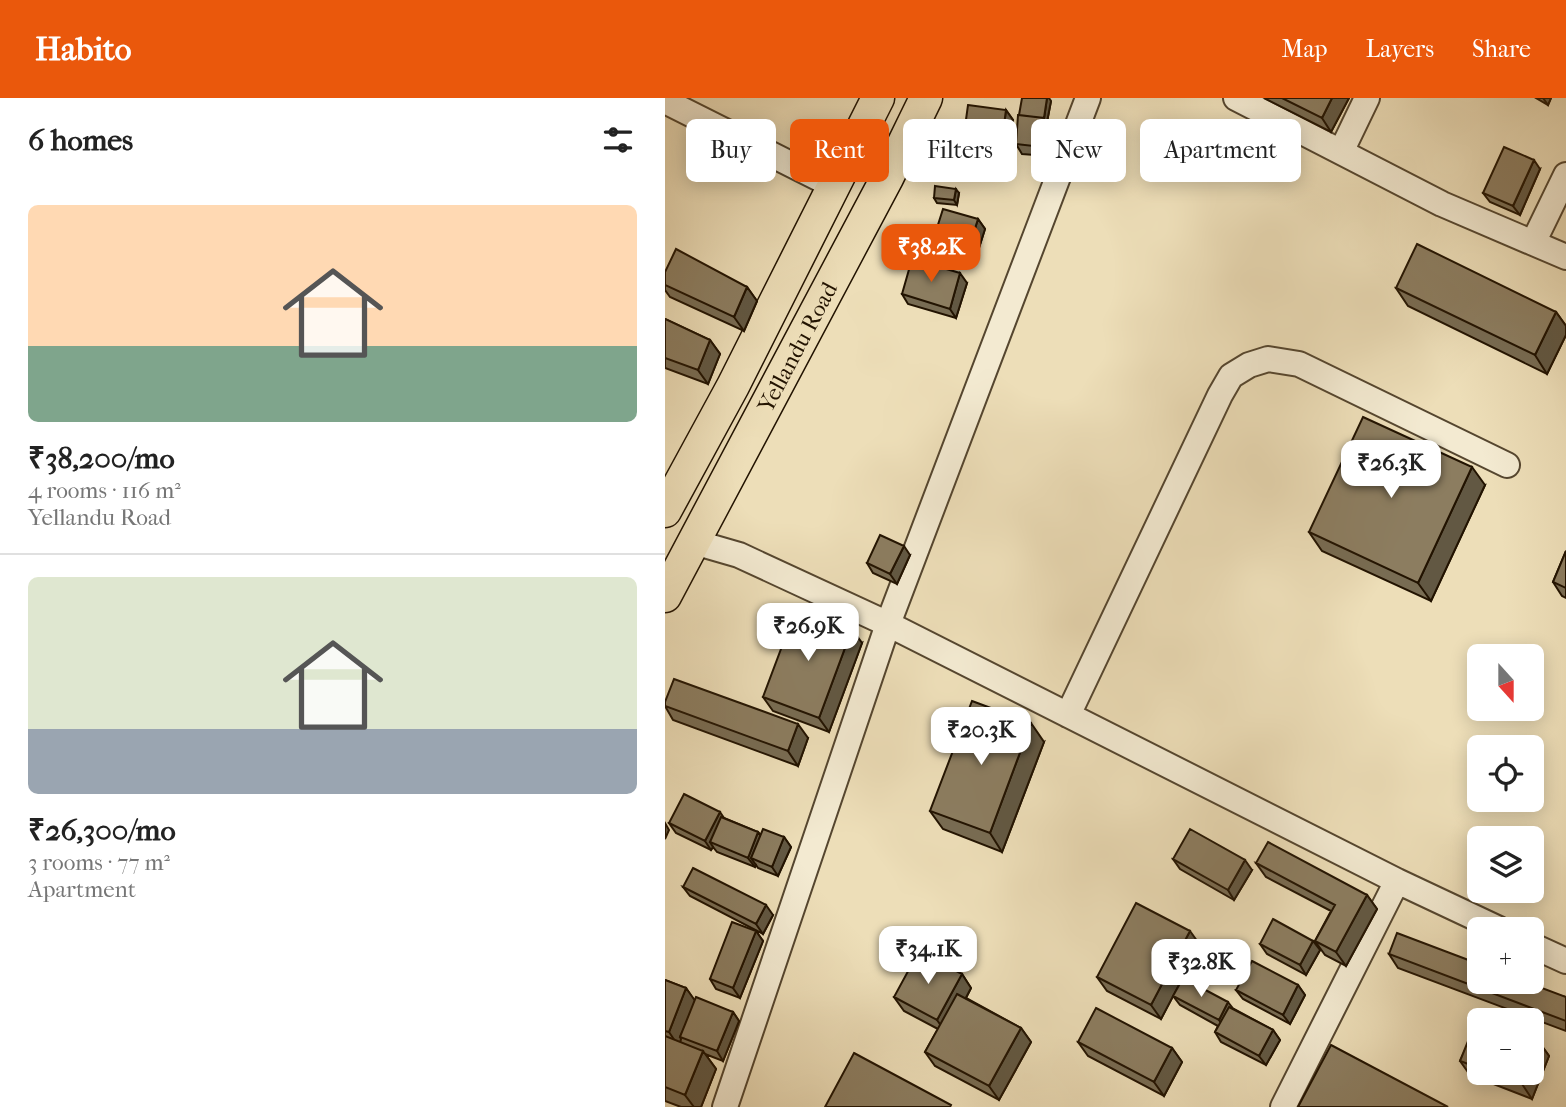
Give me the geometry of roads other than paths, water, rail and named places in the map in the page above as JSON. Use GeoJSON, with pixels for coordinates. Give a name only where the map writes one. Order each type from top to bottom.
{"type":"FeatureCollection","features":[{"type":"Feature","properties":{"kind":"main road","name":"Yellandu Road"},"geometry":{"type":"LineString","coordinates":[[665,511],[733,386],[878,98]]}},
{"type":"Feature","properties":{"kind":"main road","name":"Yellandu Road"},"geometry":{"type":"LineString","coordinates":[[665,596],[887,178],[926,98]]}},
{"type":"Feature","properties":{"kind":"street"},"geometry":{"type":"LineString","coordinates":[[725,1107],[887,624],[1088,98]]}},
{"type":"Feature","properties":{"kind":"street"},"geometry":{"type":"LineString","coordinates":[[1235,98],[1442,204],[1566,257]]}},
{"type":"Feature","properties":{"kind":"street"},"geometry":{"type":"LineString","coordinates":[[1341,152],[1367,98]]}},
{"type":"Feature","properties":{"kind":"street"},"geometry":{"type":"LineString","coordinates":[[665,101],[834,187]]}},
{"type":"Feature","properties":{"kind":"street"},"geometry":{"type":"LineString","coordinates":[[1533,243],[1566,175]]}},
{"type":"Feature","properties":{"kind":"street"},"geometry":{"type":"LineString","coordinates":[[1068,715],[1220,395],[1231,376],[1249,365],[1268,359],[1299,365],[1507,464]]}},
{"type":"Feature","properties":{"kind":"street"},"geometry":{"type":"LineString","coordinates":[[694,542],[739,555],[887,624],[1474,917]]}},
{"type":"Feature","properties":{"kind":"street"},"geometry":{"type":"LineString","coordinates":[[1283,1107],[1397,881]]}},
{"type":"Feature","properties":{"kind":"street"},"geometry":{"type":"LineString","coordinates":[[1544,951],[1566,961]]}}]}
